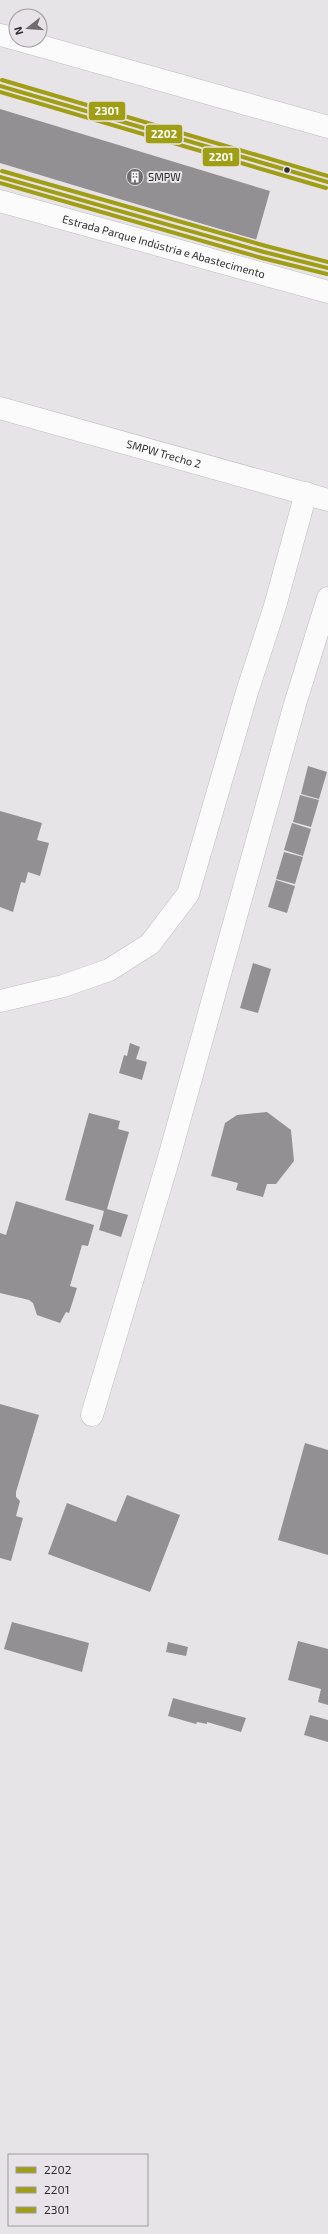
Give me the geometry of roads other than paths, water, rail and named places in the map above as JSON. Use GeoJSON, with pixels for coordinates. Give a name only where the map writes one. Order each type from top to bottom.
{"type":"FeatureCollection","features":[{"type":"Feature","properties":{"kind":"main road"},"geometry":{"type":"LineString","coordinates":[[47,48],[328,127]]}},
{"type":"Feature","properties":{"kind":"main road","name":"Estrada Parque Indústria e Abastecimento"},"geometry":{"type":"LineString","coordinates":[[0,200],[328,292]]}},
{"type":"Feature","properties":{"kind":"main road","name":"SMPW Trecho 2"},"geometry":{"type":"LineString","coordinates":[[0,408],[328,500]]}},
{"type":"Feature","properties":{"kind":"main road"},"geometry":{"type":"LineString","coordinates":[[0,1001],[63,986],[109,970],[150,944],[188,894],[247,692],[275,606],[306,493]]}},
{"type":"Feature","properties":{"kind":"main road"},"geometry":{"type":"LineString","coordinates":[[92,1415],[168,1161],[293,712],[328,598]]}},
{"type":"Feature","properties":{"kind":"lane"},"geometry":{"type":"LineString","coordinates":[[0,86],[328,182]]}},
{"type":"Feature","properties":{"kind":"lane"},"geometry":{"type":"LineString","coordinates":[[0,177],[264,252],[328,268]]}},
{"type":"Feature","properties":{"kind":"place","name":"SMPW"},"geometry":{"type":"Point","coordinates":[135,177]}}]}
